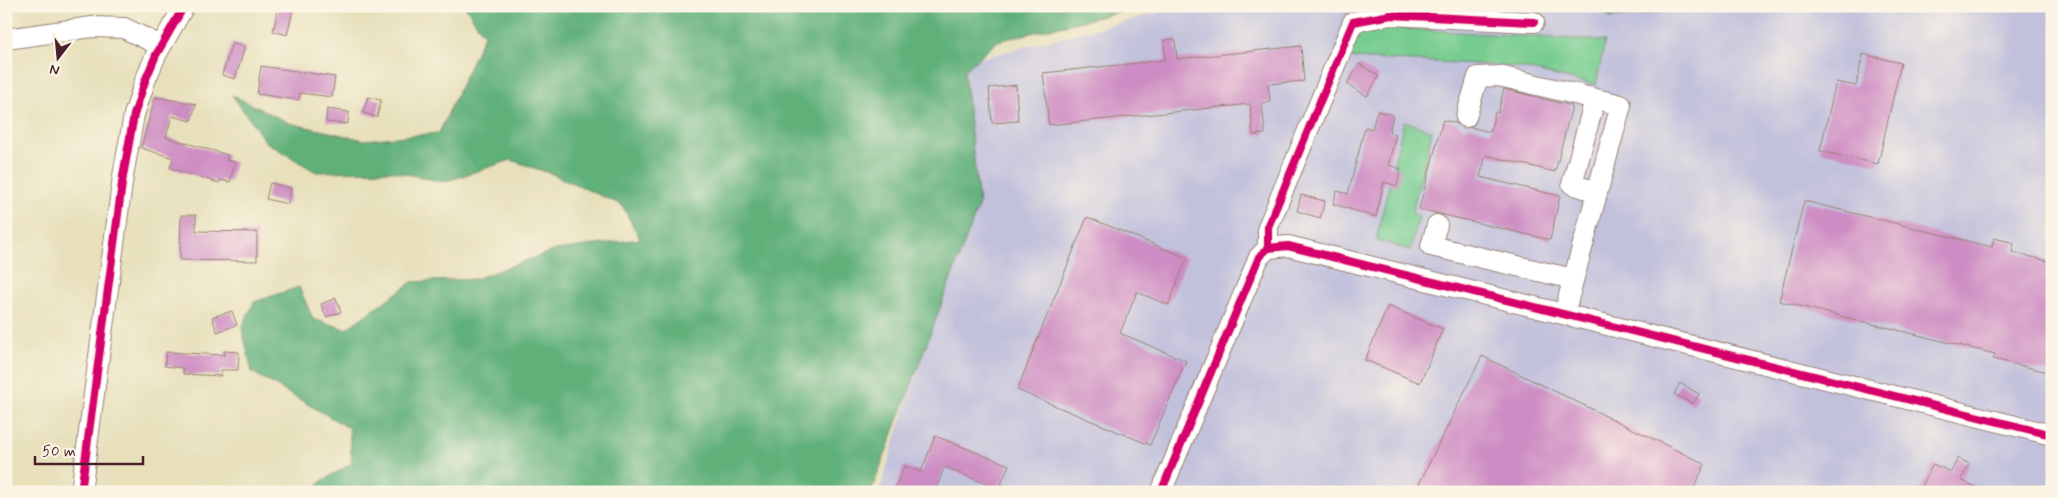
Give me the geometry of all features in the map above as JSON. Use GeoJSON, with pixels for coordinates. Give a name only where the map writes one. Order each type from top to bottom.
{"type":"FeatureCollection","features":[{"type":"Feature","properties":{"kind":"street"},"geometry":{"type":"LineString","coordinates":[[81,492],[123,176],[134,115],[145,81],[161,46],[184,6]]}},
{"type":"Feature","properties":{"kind":"street"},"geometry":{"type":"LineString","coordinates":[[1268,248],[1268,227],[1353,22],[1390,15],[1534,22]]}},
{"type":"Feature","properties":{"kind":"street"},"geometry":{"type":"LineString","coordinates":[[6,39],[92,27],[124,28],[161,46]]}},
{"type":"Feature","properties":{"kind":"street"},"geometry":{"type":"LineString","coordinates":[[1466,117],[1478,77],[1499,76],[1621,105],[1564,314]]}},
{"type":"Feature","properties":{"kind":"street"},"geometry":{"type":"LineString","coordinates":[[1595,99],[1572,184],[1597,192]]}},
{"type":"Feature","properties":{"kind":"street"},"geometry":{"type":"LineString","coordinates":[[1437,225],[1431,246],[1573,279]]}},
{"type":"Feature","properties":{"kind":"street"},"geometry":{"type":"LineString","coordinates":[[1161,492],[1259,257],[1268,248],[1288,246],[2052,435]]}},
{"type":"Feature","properties":{"kind":"shaded area"},"geometry":{"type":"Polygon","coordinates":[[[1184,6],[2052,6],[2052,492],[879,492],[974,182],[954,65],[1184,6]]]}},
{"type":"Feature","properties":{"kind":"green space"},"geometry":{"type":"Polygon","coordinates":[[[465,6],[1144,6],[998,41],[964,71],[979,204],[871,492],[310,492],[322,481],[352,463],[349,428],[252,372],[242,328],[254,302],[299,287],[313,319],[346,329],[412,282],[475,279],[556,250],[640,239],[622,205],[552,174],[511,160],[444,182],[392,171],[316,172],[266,142],[232,95],[289,123],[364,140],[439,133],[484,35],[465,6]]]}},
{"type":"Feature","properties":{"kind":"green space"},"geometry":{"type":"Polygon","coordinates":[[[1597,6],[1712,6],[1610,18],[1597,6]]]}},
{"type":"Feature","properties":{"kind":"green space"},"geometry":{"type":"Polygon","coordinates":[[[1362,26],[1605,41],[1596,85],[1522,68],[1350,58],[1362,26]]]}},
{"type":"Feature","properties":{"kind":"green space"},"geometry":{"type":"Polygon","coordinates":[[[1404,121],[1432,131],[1412,213],[1419,217],[1410,250],[1376,240],[1404,121]]]}},
{"type":"Feature","properties":{"kind":"building"},"geometry":{"type":"Polygon","coordinates":[[[279,6],[294,6],[287,35],[273,31],[279,6]]]}},
{"type":"Feature","properties":{"kind":"building"},"geometry":{"type":"Polygon","coordinates":[[[1175,39],[1177,59],[1301,46],[1304,81],[1268,84],[1270,102],[1262,103],[1265,134],[1253,135],[1250,104],[1049,125],[1043,73],[1165,60],[1164,40],[1175,39]]]}},
{"type":"Feature","properties":{"kind":"building"},"geometry":{"type":"Polygon","coordinates":[[[232,43],[245,47],[235,79],[222,75],[232,43]]]}},
{"type":"Feature","properties":{"kind":"building"},"geometry":{"type":"Polygon","coordinates":[[[1863,54],[1901,63],[1878,164],[1820,151],[1836,82],[1856,86],[1863,54]]]}},
{"type":"Feature","properties":{"kind":"building"},"geometry":{"type":"Polygon","coordinates":[[[1359,64],[1379,76],[1367,96],[1347,84],[1359,64]]]}},
{"type":"Feature","properties":{"kind":"building"},"geometry":{"type":"Polygon","coordinates":[[[261,66],[335,77],[332,97],[300,93],[299,100],[257,94],[261,66]]]}},
{"type":"Feature","properties":{"kind":"building"},"geometry":{"type":"Polygon","coordinates":[[[1016,85],[1018,121],[992,123],[989,88],[1016,85]]]}},
{"type":"Feature","properties":{"kind":"building"},"geometry":{"type":"Polygon","coordinates":[[[1504,89],[1572,106],[1555,172],[1486,155],[1480,177],[1560,196],[1550,240],[1419,209],[1443,120],[1456,123],[1463,128],[1471,127],[1490,132],[1495,112],[1498,113],[1504,89]]]}},
{"type":"Feature","properties":{"kind":"building"},"geometry":{"type":"Polygon","coordinates":[[[155,97],[196,104],[191,121],[172,116],[166,137],[228,155],[226,160],[235,162],[230,182],[220,180],[219,183],[170,168],[173,158],[141,148],[155,97]]]}},
{"type":"Feature","properties":{"kind":"building"},"geometry":{"type":"Polygon","coordinates":[[[368,97],[381,100],[377,117],[363,113],[368,97]]]}},
{"type":"Feature","properties":{"kind":"building"},"geometry":{"type":"Polygon","coordinates":[[[327,109],[349,112],[348,124],[326,122],[327,109]]]}},
{"type":"Feature","properties":{"kind":"building"},"geometry":{"type":"Polygon","coordinates":[[[1377,111],[1393,115],[1389,133],[1396,134],[1388,165],[1401,169],[1397,186],[1384,182],[1376,217],[1333,204],[1337,191],[1348,194],[1365,127],[1372,129],[1377,111]]]}},
{"type":"Feature","properties":{"kind":"building"},"geometry":{"type":"Polygon","coordinates":[[[270,183],[291,188],[288,204],[266,199],[270,183]]]}},
{"type":"Feature","properties":{"kind":"building"},"geometry":{"type":"Polygon","coordinates":[[[1301,195],[1325,201],[1320,218],[1297,211],[1301,195]]]}},
{"type":"Feature","properties":{"kind":"building"},"geometry":{"type":"Polygon","coordinates":[[[1804,201],[1992,247],[1994,238],[2014,243],[2012,252],[2052,262],[2052,373],[1993,359],[1995,354],[1779,301],[1804,201]]]}},
{"type":"Feature","properties":{"kind":"building"},"geometry":{"type":"Polygon","coordinates":[[[181,215],[196,215],[196,231],[257,232],[257,261],[180,260],[181,215]]]}},
{"type":"Feature","properties":{"kind":"building"},"geometry":{"type":"Polygon","coordinates":[[[1087,217],[1187,258],[1168,305],[1137,292],[1120,333],[1186,361],[1150,445],[1017,390],[1087,217]]]}},
{"type":"Feature","properties":{"kind":"building"},"geometry":{"type":"Polygon","coordinates":[[[336,298],[341,312],[326,317],[321,304],[336,298]]]}},
{"type":"Feature","properties":{"kind":"building"},"geometry":{"type":"Polygon","coordinates":[[[1388,306],[1443,329],[1420,383],[1365,360],[1388,306]]]}},
{"type":"Feature","properties":{"kind":"building"},"geometry":{"type":"Polygon","coordinates":[[[232,311],[237,325],[217,332],[212,317],[232,311]]]}},
{"type":"Feature","properties":{"kind":"building"},"geometry":{"type":"Polygon","coordinates":[[[224,351],[239,352],[238,370],[221,370],[221,376],[183,374],[183,368],[165,366],[166,352],[225,355],[224,351]]]}},
{"type":"Feature","properties":{"kind":"building"},"geometry":{"type":"Polygon","coordinates":[[[1482,356],[1705,464],[1692,492],[1415,492],[1482,356]]]}},
{"type":"Feature","properties":{"kind":"building"},"geometry":{"type":"Polygon","coordinates":[[[1680,383],[1699,394],[1693,404],[1674,394],[1680,383]]]}},
{"type":"Feature","properties":{"kind":"building"},"geometry":{"type":"Polygon","coordinates":[[[935,436],[1009,465],[999,489],[944,467],[935,492],[894,492],[904,466],[921,472],[935,436]]]}},
{"type":"Feature","properties":{"kind":"building"},"geometry":{"type":"Polygon","coordinates":[[[1958,458],[1969,464],[1961,480],[1986,492],[1919,492],[1933,464],[1951,472],[1958,458]]]}},
{"type":"Feature","properties":{"kind":"cycle path"},"geometry":{"type":"LineString","coordinates":[[81,492],[123,176],[134,115],[156,55],[184,6]]}},
{"type":"Feature","properties":{"kind":"cycle path"},"geometry":{"type":"LineString","coordinates":[[1268,248],[1268,227],[1353,22],[1391,15],[1534,22]]}},
{"type":"Feature","properties":{"kind":"cycle path"},"geometry":{"type":"LineString","coordinates":[[1161,492],[1259,257],[1268,248],[1288,246],[2052,435]]}}]}
